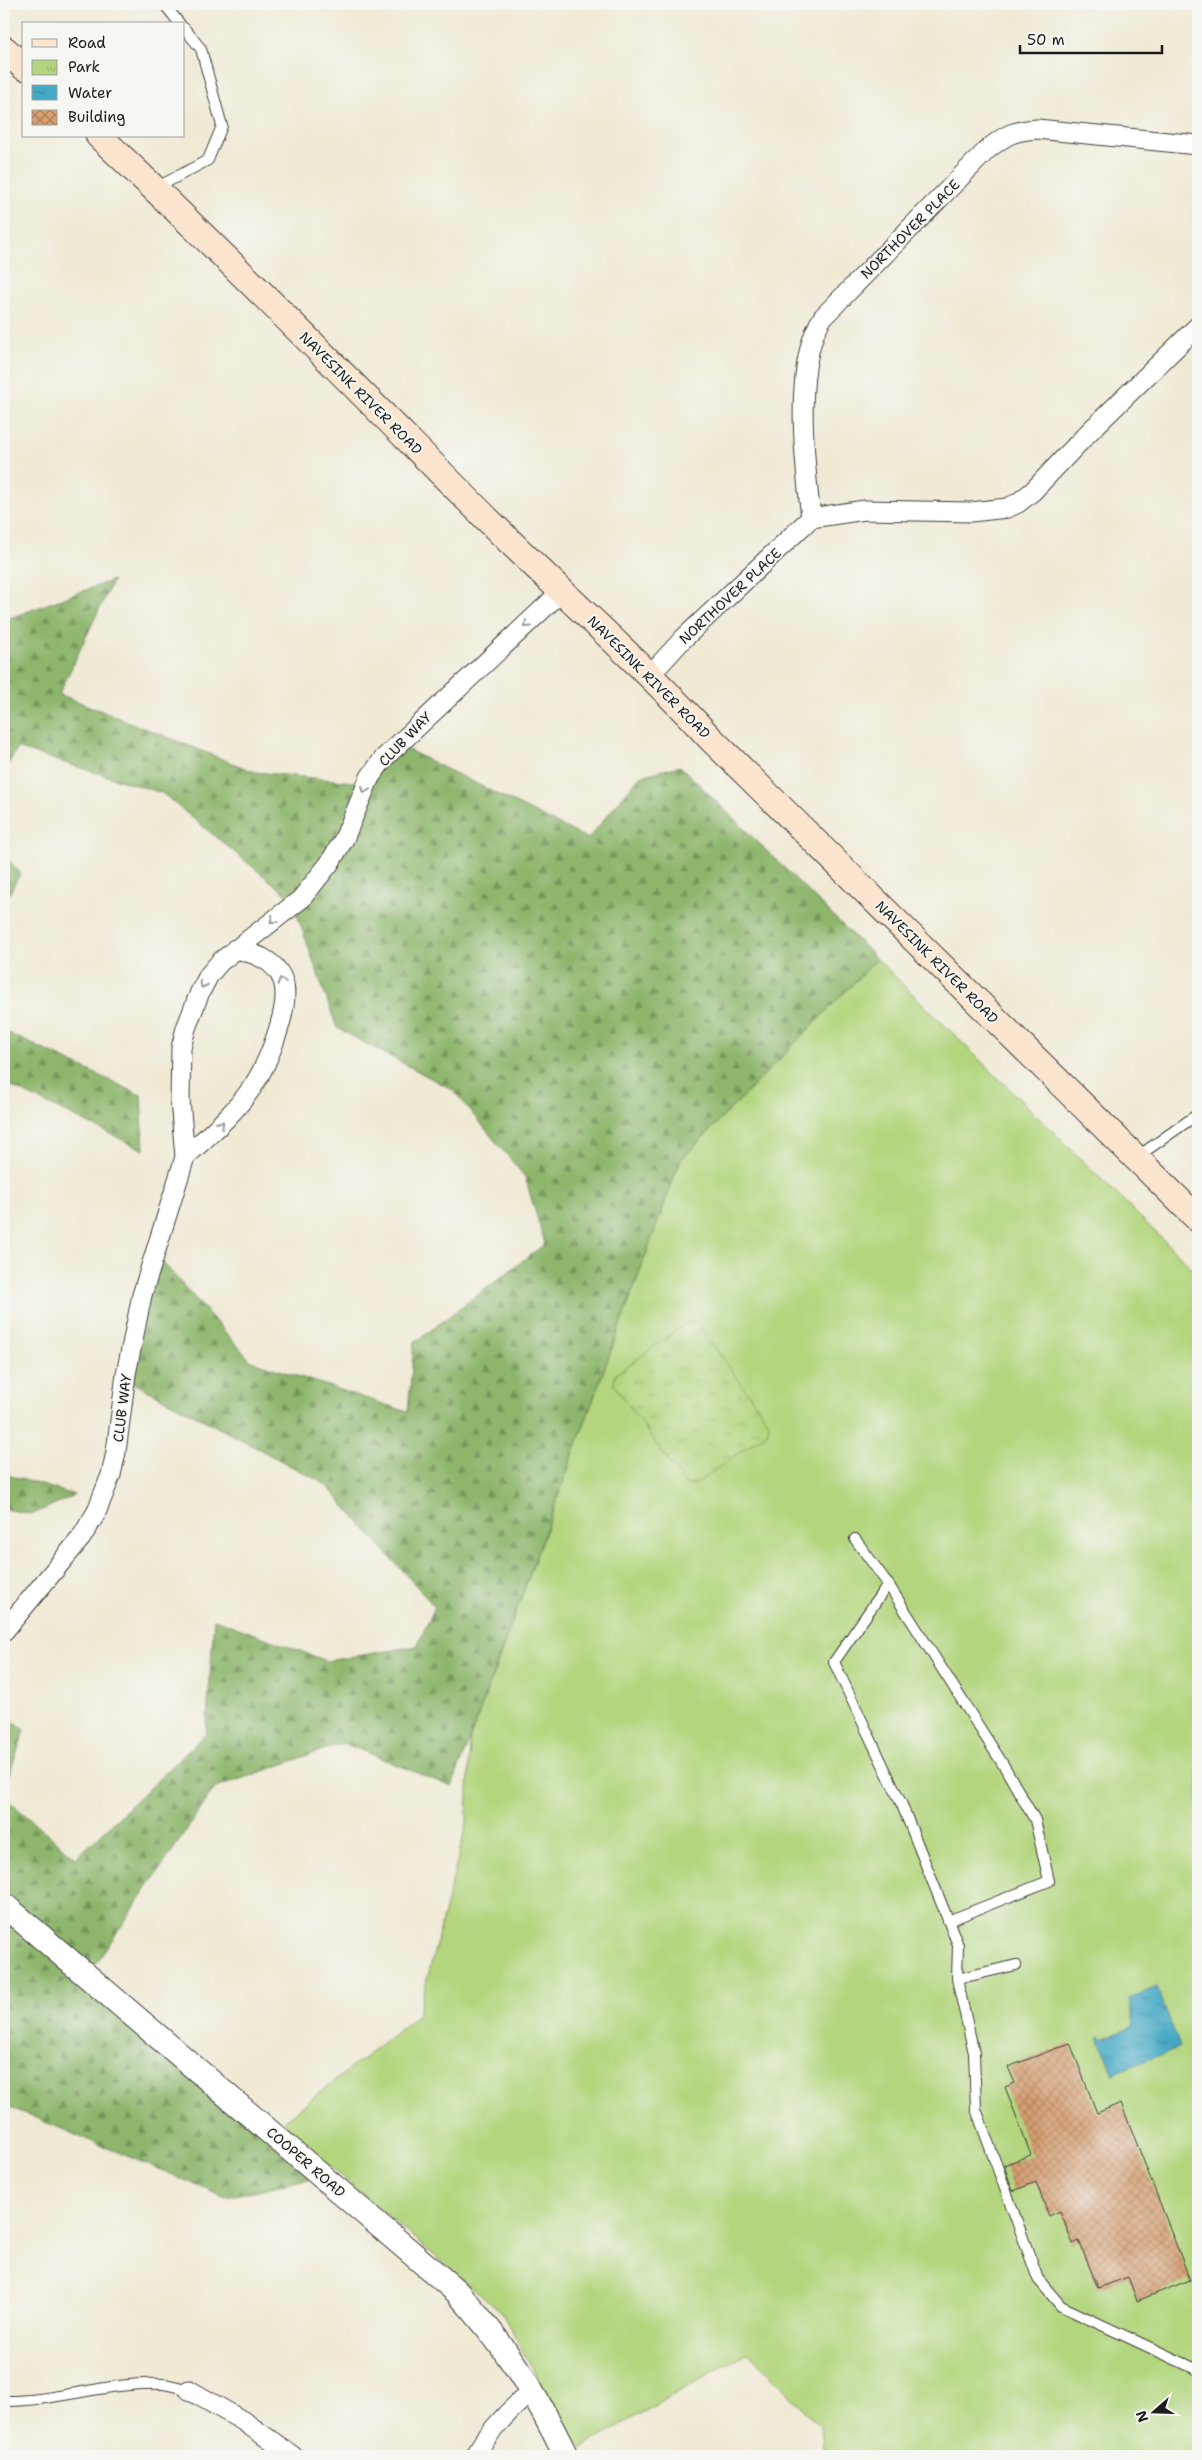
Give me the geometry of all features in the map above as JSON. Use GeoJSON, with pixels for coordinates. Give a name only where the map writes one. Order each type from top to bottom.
{"type":"FeatureCollection","features":[{"type":"Feature","properties":{"kind":"main road"},"geometry":{"type":"LineString","coordinates":[[4,49],[22,65]]}},
{"type":"Feature","properties":{"kind":"main road","name":"NAVESINK RIVER ROAD"},"geometry":{"type":"LineString","coordinates":[[101,138],[650,675],[723,750],[1198,1219]]}},
{"type":"Feature","properties":{"kind":"street","name":"NORTHOVER PLACE"},"geometry":{"type":"LineString","coordinates":[[650,675],[682,639],[811,518],[805,468],[804,415],[805,368],[809,345],[815,329],[822,317],[988,149],[1005,135],[1016,131],[1037,129],[1198,145]]}},
{"type":"Feature","properties":{"kind":"street"},"geometry":{"type":"LineString","coordinates":[[811,518],[865,510],[971,512],[1007,508],[1018,504],[1033,491],[1088,432],[1198,326]]}},
{"type":"Feature","properties":{"kind":"street","name":"CLUB WAY"},"geometry":{"type":"LineString","coordinates":[[4,1631],[81,1538],[96,1513],[111,1475],[117,1446],[126,1374],[142,1294],[185,1157],[179,1072],[184,1034],[200,992],[209,975],[235,949],[301,899],[329,864],[344,839],[370,777],[384,758],[562,591]]}},
{"type":"Feature","properties":{"kind":"street"},"geometry":{"type":"LineString","coordinates":[[185,1157],[220,1126],[253,1086],[270,1053],[280,1025],[284,982],[278,971],[258,954],[235,949]]}},
{"type":"Feature","properties":{"kind":"street","name":"COOPER ROAD"},"geometry":{"type":"LineString","coordinates":[[4,1906],[120,2002],[456,2291],[486,2324],[510,2356],[532,2392],[566,2456]]}},
{"type":"Feature","properties":{"kind":"street"},"geometry":{"type":"LineString","coordinates":[[190,2390],[243,2421],[293,2456]]}},
{"type":"Feature","properties":{"kind":"street"},"geometry":{"type":"LineString","coordinates":[[474,2456],[486,2436],[507,2412],[532,2392]]}},
{"type":"Feature","properties":{"kind":"lane"},"geometry":{"type":"LineString","coordinates":[[164,4],[178,22]]}},
{"type":"Feature","properties":{"kind":"lane"},"geometry":{"type":"LineString","coordinates":[[155,189],[208,160],[222,126],[201,49],[185,29]]}},
{"type":"Feature","properties":{"kind":"lane"},"geometry":{"type":"LineString","coordinates":[[1136,1158],[1198,1114]]}},
{"type":"Feature","properties":{"kind":"lane"},"geometry":{"type":"LineString","coordinates":[[855,1539],[888,1584],[1004,1766],[1035,1820],[1049,1880],[948,1921]]}},
{"type":"Feature","properties":{"kind":"lane"},"geometry":{"type":"LineString","coordinates":[[888,1584],[834,1662],[902,1805],[958,1945],[957,1979],[974,2053],[976,2109],[1038,2279],[1061,2306],[1198,2370]]}},
{"type":"Feature","properties":{"kind":"lane"},"geometry":{"type":"LineString","coordinates":[[957,1979],[1016,1965]]}},
{"type":"Feature","properties":{"kind":"lane"},"geometry":{"type":"LineString","coordinates":[[4,2401],[24,2401],[119,2387],[164,2384],[190,2390]]}},
{"type":"Feature","properties":{"kind":"green space"},"geometry":{"type":"Polygon","coordinates":[[[113,580],[59,694],[255,772],[353,782],[398,745],[588,839],[640,776],[680,766],[877,959],[680,1161],[452,1787],[343,1743],[215,1788],[91,1971],[312,2178],[226,2197],[4,2105],[4,1797],[76,1858],[206,1734],[214,1619],[327,1661],[417,1646],[435,1607],[325,1484],[132,1382],[157,1256],[251,1361],[408,1412],[414,1343],[545,1244],[525,1177],[453,1090],[337,1028],[291,898],[162,793],[17,748],[4,772],[4,620],[113,580]]]}},
{"type":"Feature","properties":{"kind":"green space"},"geometry":{"type":"Polygon","coordinates":[[[4,855],[20,873],[4,904],[4,855]]]}},
{"type":"Feature","properties":{"kind":"green space"},"geometry":{"type":"Polygon","coordinates":[[[877,959],[1198,1274],[1198,2456],[823,2456],[820,2426],[748,2352],[577,2450],[502,2313],[280,2124],[418,2015],[467,1823],[470,1738],[680,1161],[877,959]]]}},
{"type":"Feature","properties":{"kind":"green space"},"geometry":{"type":"Polygon","coordinates":[[[4,1031],[141,1095],[144,1150],[4,1083],[4,1031]]]}},
{"type":"Feature","properties":{"kind":"green space"},"geometry":{"type":"Polygon","coordinates":[[[688,1322],[698,1324],[769,1422],[768,1432],[694,1485],[685,1484],[614,1385],[615,1375],[688,1322]]]}},
{"type":"Feature","properties":{"kind":"green space"},"geometry":{"type":"Polygon","coordinates":[[[4,1474],[75,1495],[33,1514],[4,1509],[4,1474]]]}},
{"type":"Feature","properties":{"kind":"green space"},"geometry":{"type":"Polygon","coordinates":[[[4,1715],[25,1730],[4,1788],[4,1715]]]}},
{"type":"Feature","properties":{"kind":"water"},"geometry":{"type":"Polygon","coordinates":[[[1157,1987],[1180,2047],[1119,2071],[1114,2076],[1099,2037],[1101,2036],[1103,2039],[1132,2027],[1134,2024],[1129,1998],[1157,1987]]]}},
{"type":"Feature","properties":{"kind":"building"},"geometry":{"type":"Polygon","coordinates":[[[1070,2043],[1097,2113],[1121,2103],[1190,2280],[1137,2301],[1128,2277],[1098,2288],[1079,2241],[1073,2244],[1060,2211],[1049,2216],[1036,2182],[1013,2191],[1004,2165],[1031,2155],[1005,2087],[1015,2083],[1008,2067],[1070,2043]]]}}]}
